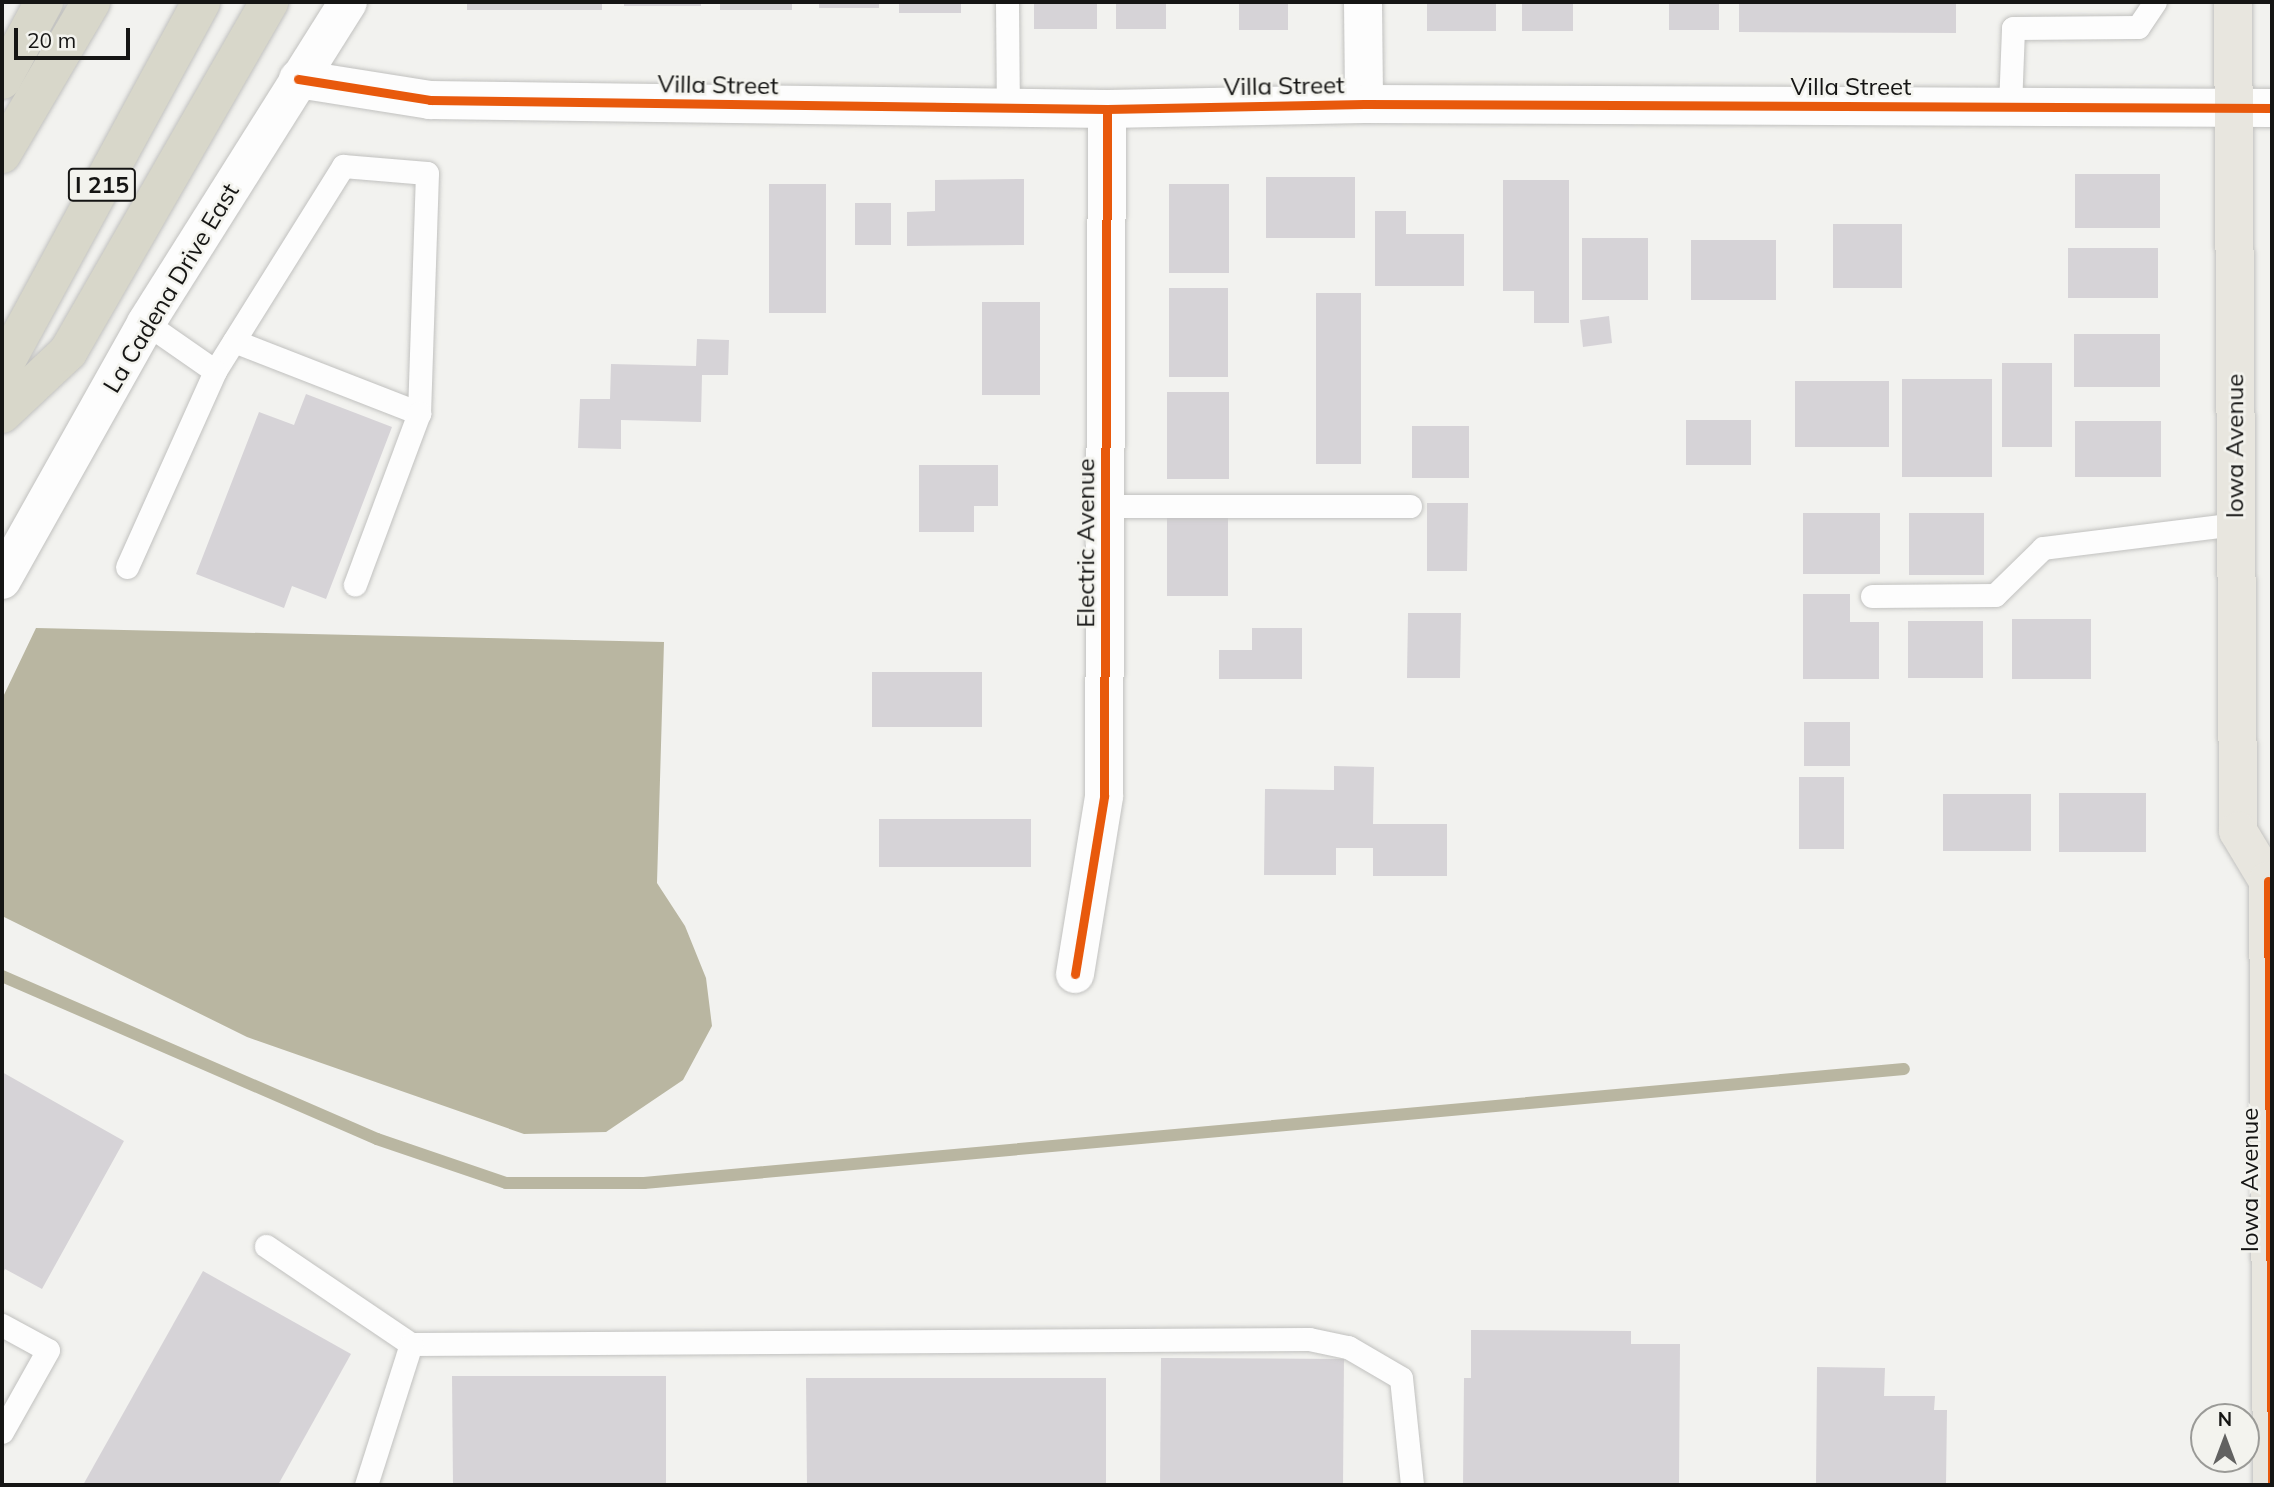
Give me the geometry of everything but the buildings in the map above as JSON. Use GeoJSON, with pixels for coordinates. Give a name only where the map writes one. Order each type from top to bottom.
{"type":"FeatureCollection","features":[{"type":"Feature","properties":{"kind":"highway"},"geometry":{"type":"LineString","coordinates":[[2,79],[44,2]]}},
{"type":"Feature","properties":{"kind":"highway"},"geometry":{"type":"LineString","coordinates":[[2,154],[91,2]]}},
{"type":"Feature","properties":{"kind":"highway","name":"I 215"},"geometry":{"type":"LineString","coordinates":[[2,369],[201,2]]}},
{"type":"Feature","properties":{"kind":"highway"},"geometry":{"type":"LineString","coordinates":[[2,414],[68,352],[269,2]]}},
{"type":"Feature","properties":{"kind":"main road","name":"Iowa Avenue"},"geometry":{"type":"LineString","coordinates":[[2233,2],[2238,831],[2271,879],[2269,1095],[2272,1485]]}},
{"type":"Feature","properties":{"kind":"street","name":"La Cadena Drive East"},"geometry":{"type":"LineString","coordinates":[[2,580],[146,323],[348,2]]}},
{"type":"Feature","properties":{"kind":"street"},"geometry":{"type":"LineString","coordinates":[[1363,2],[1364,104]]}},
{"type":"Feature","properties":{"kind":"street","name":"Villa Street"},"geometry":{"type":"LineString","coordinates":[[298,79],[430,100],[1107,109],[1364,104],[2272,108]]}},
{"type":"Feature","properties":{"kind":"street","name":"Electric Avenue"},"geometry":{"type":"LineString","coordinates":[[1075,974],[1104,796],[1107,109]]}},
{"type":"Feature","properties":{"kind":"lane"},"geometry":{"type":"LineString","coordinates":[[1007,2],[1008,108]]}},
{"type":"Feature","properties":{"kind":"lane"},"geometry":{"type":"LineString","coordinates":[[2010,107],[2014,28],[2138,27],[2155,2]]}},
{"type":"Feature","properties":{"kind":"lane"},"geometry":{"type":"LineString","coordinates":[[127,567],[215,371],[343,166],[427,173],[419,413],[355,584]]}},
{"type":"Feature","properties":{"kind":"lane"},"geometry":{"type":"LineString","coordinates":[[146,323],[215,371]]}},
{"type":"Feature","properties":{"kind":"lane"},"geometry":{"type":"LineString","coordinates":[[234,341],[419,413]]}},
{"type":"Feature","properties":{"kind":"lane"},"geometry":{"type":"LineString","coordinates":[[1106,506],[1410,506]]}},
{"type":"Feature","properties":{"kind":"lane"},"geometry":{"type":"LineString","coordinates":[[1872,596],[1995,595],[2043,548],[2236,524]]}},
{"type":"Feature","properties":{"kind":"lane"},"geometry":{"type":"LineString","coordinates":[[266,1246],[411,1344],[1309,1339],[1348,1348],[1401,1378],[1412,1485]]}},
{"type":"Feature","properties":{"kind":"lane"},"geometry":{"type":"LineString","coordinates":[[2,1325],[47,1350],[8,1407],[2,1432]]}},
{"type":"Feature","properties":{"kind":"lane"},"geometry":{"type":"LineString","coordinates":[[366,1485],[411,1344]]}},
{"type":"Feature","properties":{"kind":"shaded area"},"geometry":{"type":"Polygon","coordinates":[[[36,628],[664,642],[657,883],[685,926],[706,978],[712,1026],[683,1080],[606,1132],[524,1134],[247,1037],[2,916],[2,699],[36,628]]]}},
{"type":"Feature","properties":{"kind":"waterway"},"geometry":{"type":"LineString","coordinates":[[2,976],[377,1139],[506,1183],[644,1183],[1904,1069]]}},
{"type":"Feature","properties":{"kind":"cycle path"},"geometry":{"type":"LineString","coordinates":[[298,79],[430,100],[1107,109],[1364,104],[2272,108]]}},
{"type":"Feature","properties":{"kind":"cycle path"},"geometry":{"type":"LineString","coordinates":[[1075,974],[1104,796],[1107,109]]}},
{"type":"Feature","properties":{"kind":"cycle path"},"geometry":{"type":"LineString","coordinates":[[2268,881],[2272,1485]]}}]}
